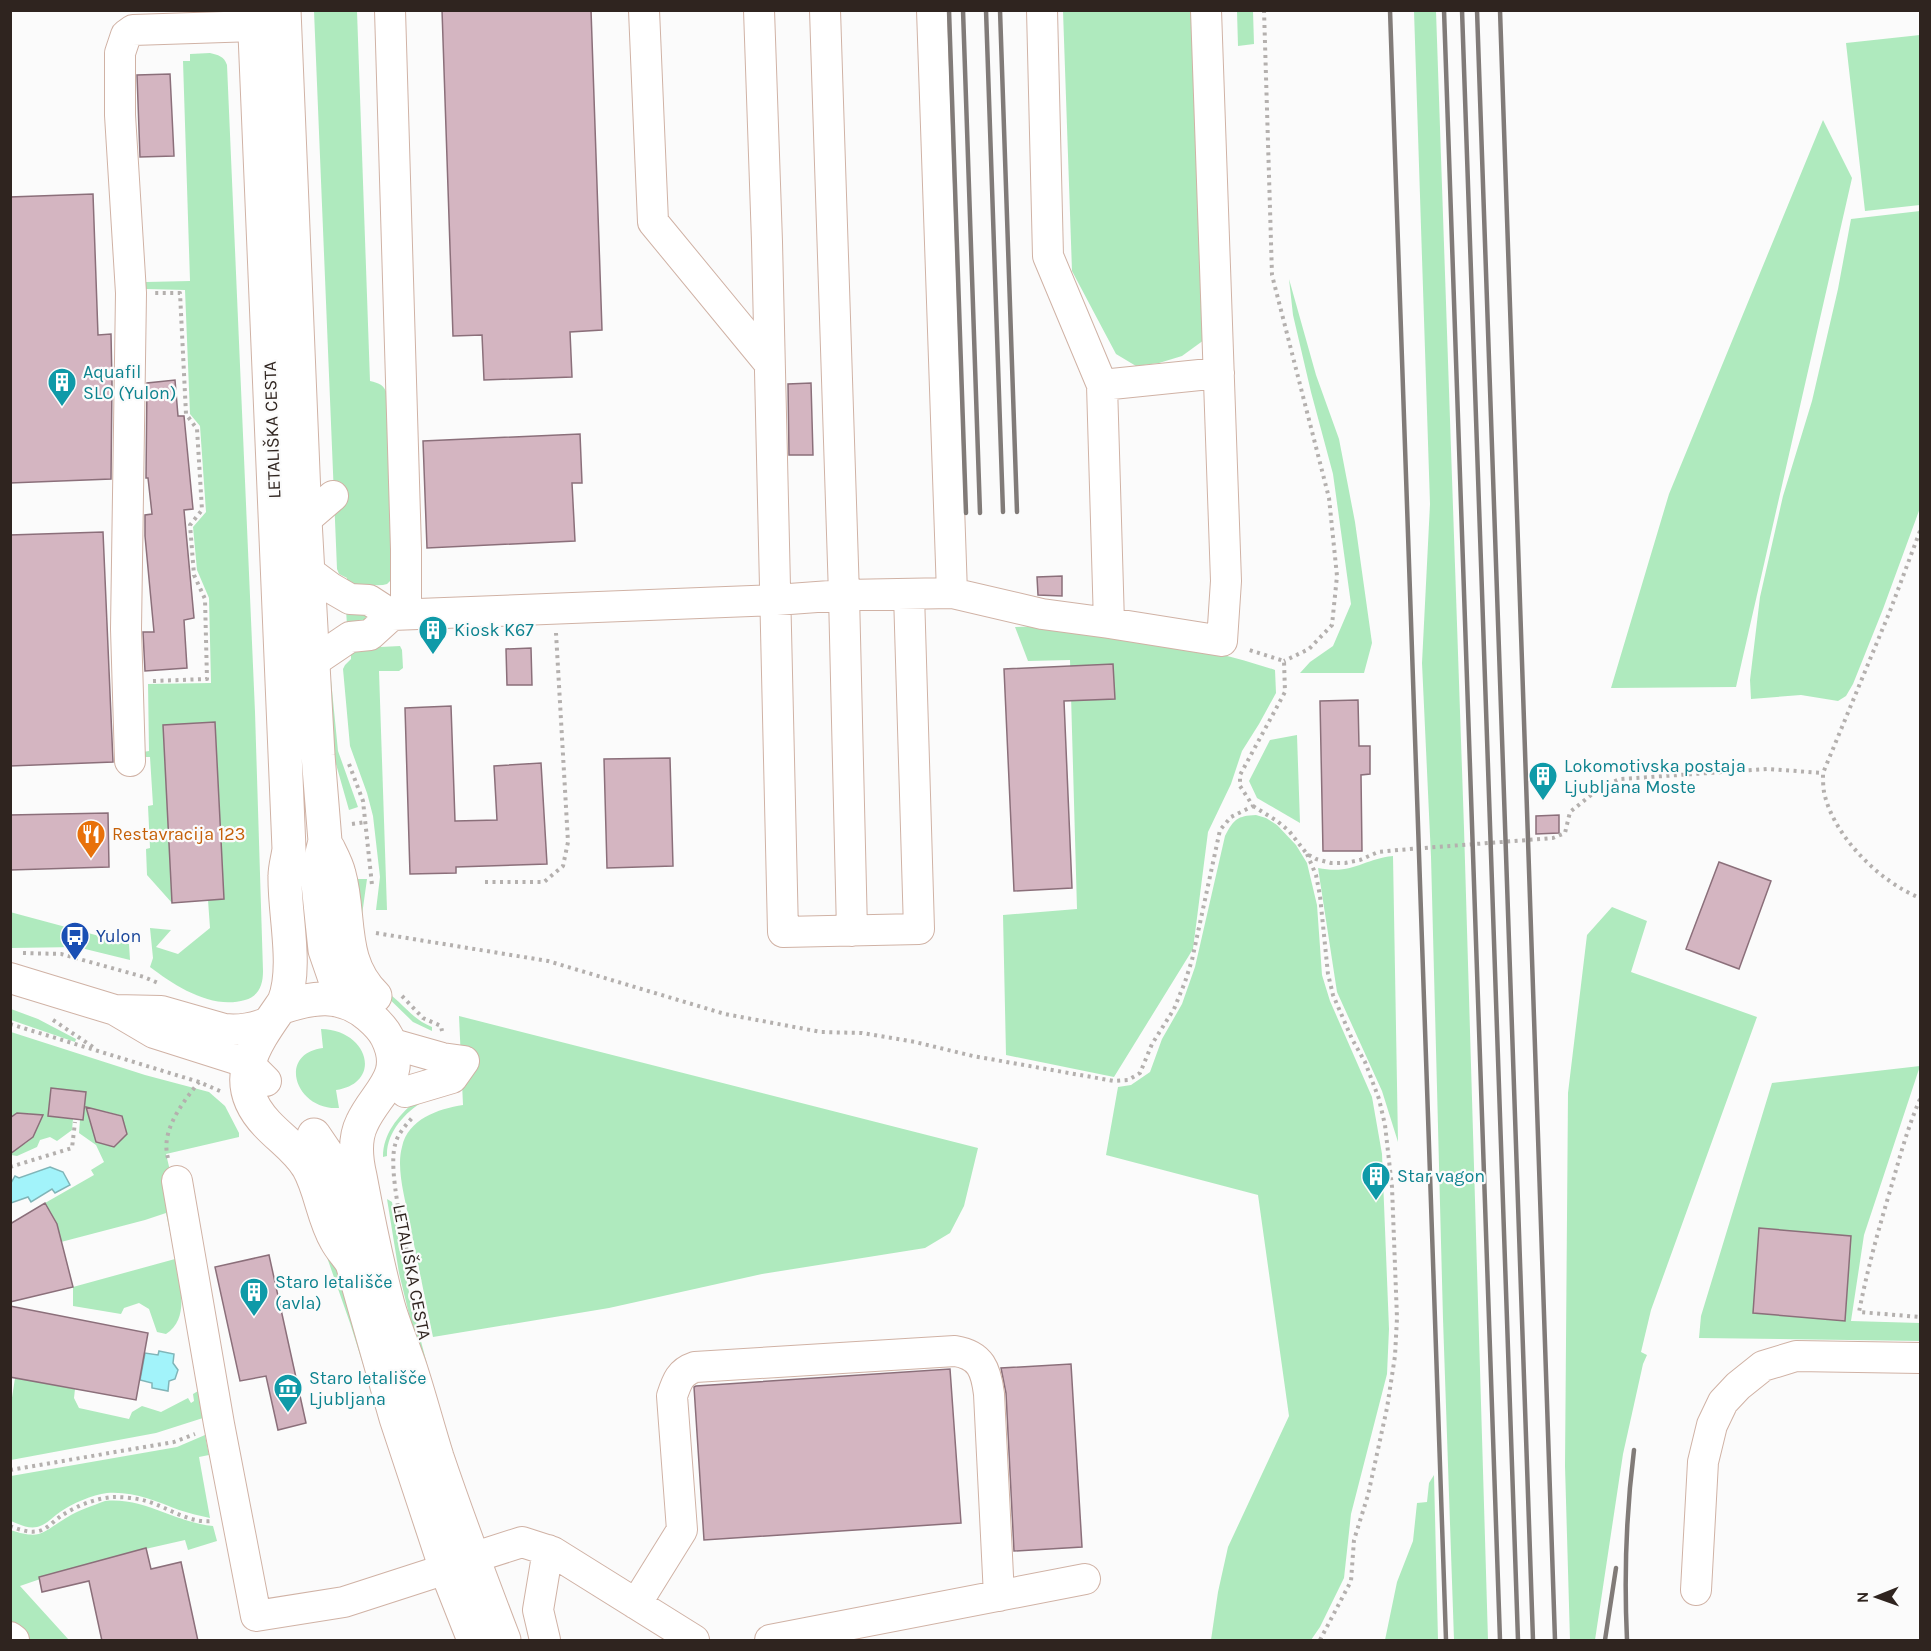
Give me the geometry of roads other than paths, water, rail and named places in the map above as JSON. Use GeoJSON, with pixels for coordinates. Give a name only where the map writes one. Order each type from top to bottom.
{"type":"FeatureCollection","features":[{"type":"Feature","properties":{"kind":"main road","name":"LETALIŠKA CESTA"},"geometry":{"type":"LineString","coordinates":[[254,1080],[268,1091],[277,1109],[290,1122],[314,1135],[335,1137],[371,1127],[397,1106],[411,1102],[412,1063],[402,1041],[398,1020],[364,985],[354,965],[350,949],[339,873],[338,833],[313,662],[284,10]]}},
{"type":"Feature","properties":{"kind":"main road","name":"LETALIŠKA CESTA"},"geometry":{"type":"LineString","coordinates":[[255,18],[289,849],[285,874],[289,983],[284,1010]]}},
{"type":"Feature","properties":{"kind":"main road","name":"LETALIŠKA CESTA"},"geometry":{"type":"LineString","coordinates":[[338,833],[317,874],[323,938],[335,979],[350,1003]]}},
{"type":"Feature","properties":{"kind":"main road","name":"LETALIŠKA CESTA"},"geometry":{"type":"LineString","coordinates":[[284,1010],[333,999],[350,1003],[373,1019],[385,1034],[402,1041]]}},
{"type":"Feature","properties":{"kind":"main road","name":"LETALIŠKA CESTA"},"geometry":{"type":"LineString","coordinates":[[254,1080],[266,1068],[273,1048],[295,1018],[284,1010]]}},
{"type":"Feature","properties":{"kind":"main road","name":"LETALIŠKA CESTA"},"geometry":{"type":"LineString","coordinates":[[402,1041],[392,1054],[392,1075],[362,1123],[371,1127],[377,1137],[374,1169],[411,1368],[437,1456],[474,1641]]}},
{"type":"Feature","properties":{"kind":"main road","name":"LETALIŠKA CESTA"},"geometry":{"type":"LineString","coordinates":[[254,1080],[261,1118],[302,1158],[316,1185],[336,1240],[352,1263]]}},
{"type":"Feature","properties":{"kind":"main road","name":"LETALIŠKA CESTA"},"geometry":{"type":"LineString","coordinates":[[314,1135],[331,1160],[338,1179],[352,1233],[352,1263],[396,1418],[459,1564],[504,1641]]}},
{"type":"Feature","properties":{"kind":"street"},"geometry":{"type":"LineString","coordinates":[[390,10],[405,513],[399,614]]}},
{"type":"Feature","properties":{"kind":"street"},"geometry":{"type":"LineString","coordinates":[[644,10],[653,222],[769,363]]}},
{"type":"Feature","properties":{"kind":"street"},"geometry":{"type":"LineString","coordinates":[[759,10],[783,932],[919,929],[909,594]]}},
{"type":"Feature","properties":{"kind":"street"},"geometry":{"type":"LineString","coordinates":[[825,10],[844,595],[852,931]]}},
{"type":"Feature","properties":{"kind":"street"},"geometry":{"type":"LineString","coordinates":[[932,10],[952,593]]}},
{"type":"Feature","properties":{"kind":"street"},"geometry":{"type":"LineString","coordinates":[[1042,10],[1048,256],[1102,385],[1109,623]]}},
{"type":"Feature","properties":{"kind":"street"},"geometry":{"type":"LineString","coordinates":[[308,571],[350,599],[369,600],[399,614],[776,600],[844,595],[952,593],[1042,614],[1222,641],[1226,581],[1206,10]]}},
{"type":"Feature","properties":{"kind":"street"},"geometry":{"type":"LineString","coordinates":[[130,761],[126,629],[130,293],[120,115],[120,53],[126,35],[133,30],[255,18]]}},
{"type":"Feature","properties":{"kind":"street"},"geometry":{"type":"LineString","coordinates":[[1102,385],[1219,373]]}},
{"type":"Feature","properties":{"kind":"street"},"geometry":{"type":"LineString","coordinates":[[305,520],[333,496]]}},
{"type":"Feature","properties":{"kind":"street"},"geometry":{"type":"LineString","coordinates":[[313,662],[350,638],[370,635],[399,614]]}},
{"type":"Feature","properties":{"kind":"street"},"geometry":{"type":"LineString","coordinates":[[12,966],[115,1010],[154,1033],[239,1060],[254,1080]]}},
{"type":"Feature","properties":{"kind":"street"},"geometry":{"type":"LineString","coordinates":[[115,1010],[161,1011],[233,1030],[258,1027],[284,1010]]}},
{"type":"Feature","properties":{"kind":"street"},"geometry":{"type":"LineString","coordinates":[[402,1041],[442,1058],[464,1061],[452,1078],[411,1102]]}},
{"type":"Feature","properties":{"kind":"street"},"geometry":{"type":"LineString","coordinates":[[177,1181],[219,1424],[256,1616],[344,1602],[522,1542],[548,1550],[694,1641]]}},
{"type":"Feature","properties":{"kind":"street"},"geometry":{"type":"LineString","coordinates":[[636,1604],[682,1530],[672,1395],[677,1381],[686,1370],[695,1367],[955,1351],[968,1353],[976,1359],[987,1380],[999,1596]]}},
{"type":"Feature","properties":{"kind":"street"},"geometry":{"type":"LineString","coordinates":[[1696,1590],[1703,1462],[1712,1425],[1723,1402],[1738,1386],[1763,1366],[1796,1356],[1920,1358]]}},
{"type":"Feature","properties":{"kind":"street"},"geometry":{"type":"LineString","coordinates":[[545,1641],[538,1610],[548,1550]]}},
{"type":"Feature","properties":{"kind":"street"},"geometry":{"type":"LineString","coordinates":[[770,1641],[1084,1579]]}},
{"type":"Feature","properties":{"kind":"street"},"geometry":{"type":"LineString","coordinates":[[10,1637],[14,1641]]}},
{"type":"Feature","properties":{"kind":"water"},"geometry":{"type":"Polygon","coordinates":[[[50,1167],[63,1172],[70,1185],[55,1193],[52,1189],[31,1202],[28,1197],[11,1203],[11,1183],[15,1176],[19,1178],[50,1167]]]}},
{"type":"Feature","properties":{"kind":"water"},"geometry":{"type":"Polygon","coordinates":[[[159,1351],[174,1354],[173,1363],[178,1370],[175,1379],[169,1381],[168,1391],[152,1388],[152,1383],[140,1380],[145,1353],[158,1355],[159,1351]]]}},
{"type":"Feature","properties":{"kind":"railway"},"geometry":{"type":"LineString","coordinates":[[949,10],[966,513]]}},
{"type":"Feature","properties":{"kind":"railway"},"geometry":{"type":"LineString","coordinates":[[963,10],[980,513]]}},
{"type":"Feature","properties":{"kind":"railway"},"geometry":{"type":"LineString","coordinates":[[986,10],[1003,512]]}},
{"type":"Feature","properties":{"kind":"railway"},"geometry":{"type":"LineString","coordinates":[[1000,10],[1017,512]]}},
{"type":"Feature","properties":{"kind":"railway"},"geometry":{"type":"LineString","coordinates":[[1390,10],[1446,1640]]}},
{"type":"Feature","properties":{"kind":"railway"},"geometry":{"type":"LineString","coordinates":[[1444,10],[1500,1640]]}},
{"type":"Feature","properties":{"kind":"railway"},"geometry":{"type":"LineString","coordinates":[[1462,10],[1518,1640]]}},
{"type":"Feature","properties":{"kind":"railway"},"geometry":{"type":"LineString","coordinates":[[1477,10],[1533,1640]]}},
{"type":"Feature","properties":{"kind":"railway"},"geometry":{"type":"LineString","coordinates":[[1500,10],[1555,1640]]}},
{"type":"Feature","properties":{"kind":"railway"},"geometry":{"type":"LineString","coordinates":[[1627,1640],[1626,1545],[1634,1450]]}},
{"type":"Feature","properties":{"kind":"railway"},"geometry":{"type":"LineString","coordinates":[[1605,1640],[1616,1568]]}},
{"type":"Feature","properties":{"kind":"place","name":"Aquafil SLO (Yulon)"},"geometry":{"type":"Point","coordinates":[62,408]}},
{"type":"Feature","properties":{"kind":"place","name":"Kiosk K67"},"geometry":{"type":"Point","coordinates":[433,656]}},
{"type":"Feature","properties":{"kind":"place","name":"Lokomotivska postaja Ljubljana Moste"},"geometry":{"type":"Point","coordinates":[1543,802]}},
{"type":"Feature","properties":{"kind":"place","name":"Restavracija 123"},"geometry":{"type":"Point","coordinates":[91,860]}},
{"type":"Feature","properties":{"kind":"place","name":"Yulon"},"geometry":{"type":"Point","coordinates":[75,962]}},
{"type":"Feature","properties":{"kind":"place","name":"Star vagon"},"geometry":{"type":"Point","coordinates":[1376,1202]}},
{"type":"Feature","properties":{"kind":"place","name":"Staro letališče (avla)"},"geometry":{"type":"Point","coordinates":[254,1318]}},
{"type":"Feature","properties":{"kind":"place","name":"Staro letališče Ljubljana"},"geometry":{"type":"Point","coordinates":[288,1414]}}]}
